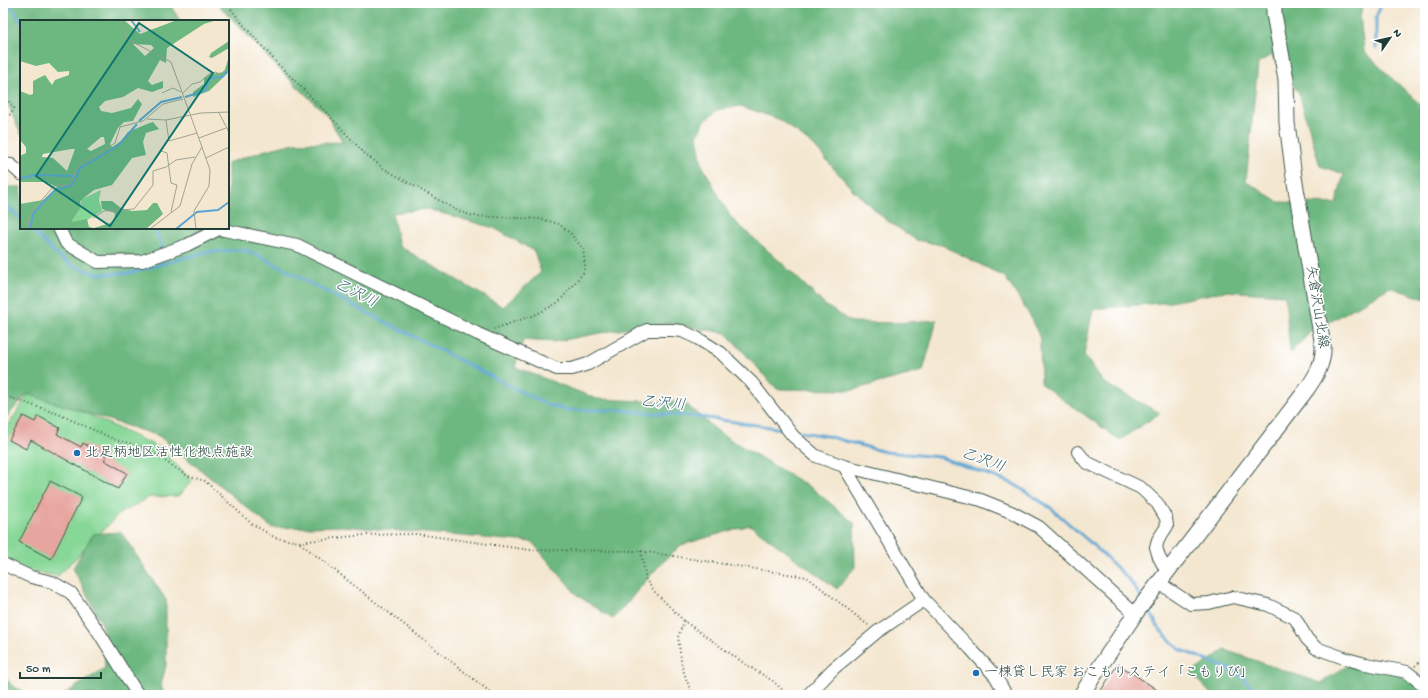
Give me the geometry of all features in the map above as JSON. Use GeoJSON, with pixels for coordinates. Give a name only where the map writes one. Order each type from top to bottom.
{"type":"FeatureCollection","features":[{"type":"Feature","properties":{"kind":"main road","name":"矢倉沢山北線"},"geometry":{"type":"LineString","coordinates":[[1135,614],[1308,389],[1318,373],[1323,354],[1294,176],[1288,122],[1286,79],[1278,40],[1274,3]]}},
{"type":"Feature","properties":{"kind":"main road"},"geometry":{"type":"LineString","coordinates":[[1081,695],[1135,614]]}},
{"type":"Feature","properties":{"kind":"street"},"geometry":{"type":"LineString","coordinates":[[3,164],[11,165],[20,173]]}},
{"type":"Feature","properties":{"kind":"street"},"geometry":{"type":"LineString","coordinates":[[59,229],[66,243],[98,262],[142,261],[187,245],[219,229],[297,245],[433,310],[478,334],[557,369],[572,369],[588,364],[647,330],[672,330],[682,332],[697,338],[721,352],[752,383],[793,436],[816,456],[844,466],[981,500],[1011,512],[1039,527],[1135,614]]}},
{"type":"Feature","properties":{"kind":"street"},"geometry":{"type":"LineString","coordinates":[[1078,452],[1086,462],[1141,488],[1156,502],[1166,518],[1167,526],[1158,540],[1156,548],[1163,577],[1191,604],[1209,603],[1233,597],[1268,605],[1295,618],[1307,639],[1316,648],[1361,663],[1407,672],[1425,686]]}},
{"type":"Feature","properties":{"kind":"street"},"geometry":{"type":"LineString","coordinates":[[844,466],[924,600],[996,677],[1006,695]]}},
{"type":"Feature","properties":{"kind":"street"},"geometry":{"type":"LineString","coordinates":[[3,564],[31,577],[52,582],[71,593],[100,634],[138,695]]}},
{"type":"Feature","properties":{"kind":"street"},"geometry":{"type":"LineString","coordinates":[[808,695],[833,669],[876,632],[924,600]]}},
{"type":"Feature","properties":{"kind":"path"},"geometry":{"type":"LineString","coordinates":[[226,3],[279,65],[363,152],[384,168],[456,210],[473,216],[542,219],[559,224],[571,234],[583,249],[586,266],[583,273],[559,302],[537,314],[478,334]]}},
{"type":"Feature","properties":{"kind":"path"},"geometry":{"type":"LineString","coordinates":[[3,96],[14,108],[11,114],[3,119]]}},
{"type":"Feature","properties":{"kind":"path"},"geometry":{"type":"LineString","coordinates":[[3,395],[58,414],[116,440],[143,447],[188,476],[205,480],[252,524],[276,538],[299,542],[364,535],[416,534],[530,550],[641,551],[807,577],[876,632]]}},
{"type":"Feature","properties":{"kind":"path"},"geometry":{"type":"LineString","coordinates":[[299,542],[494,695]]}},
{"type":"Feature","properties":{"kind":"path"},"geometry":{"type":"LineString","coordinates":[[641,551],[646,580],[655,592],[684,621],[748,666],[773,681],[788,695]]}},
{"type":"Feature","properties":{"kind":"path"},"geometry":{"type":"LineString","coordinates":[[684,621],[678,637],[682,667],[691,692],[695,695]]}},
{"type":"Feature","properties":{"kind":"green space"},"geometry":{"type":"Polygon","coordinates":[[[3,3],[169,3],[179,20],[20,20],[20,133],[3,93],[3,3]]]}},
{"type":"Feature","properties":{"kind":"green space"},"geometry":{"type":"Polygon","coordinates":[[[217,3],[1363,3],[1360,16],[1364,52],[1425,109],[1425,299],[1390,287],[1328,323],[1327,316],[1290,353],[1285,295],[1225,291],[1171,302],[1093,309],[1084,355],[1104,383],[1160,413],[1120,440],[1041,384],[1040,339],[1032,319],[1005,277],[942,245],[916,240],[885,219],[852,189],[813,145],[780,120],[741,106],[717,110],[705,121],[697,136],[702,165],[731,218],[785,266],[825,305],[851,322],[897,323],[937,320],[923,371],[852,390],[777,389],[726,333],[668,323],[611,331],[553,342],[523,340],[515,367],[597,399],[667,402],[682,401],[721,434],[813,489],[854,523],[855,567],[837,589],[750,525],[681,545],[658,567],[613,619],[577,595],[532,542],[342,526],[272,528],[159,436],[27,394],[3,421],[3,187],[20,187],[20,229],[229,229],[229,163],[266,150],[295,143],[343,142],[326,114],[279,69],[217,3]],[[1271,55],[1258,63],[1246,181],[1278,202],[1336,204],[1344,174],[1320,166],[1299,93],[1271,55]],[[427,209],[392,213],[399,246],[503,307],[541,272],[534,251],[494,228],[427,209]]]}},
{"type":"Feature","properties":{"kind":"green space"},"geometry":{"type":"Polygon","coordinates":[[[32,388],[160,448],[192,481],[178,496],[150,497],[120,513],[58,576],[17,569],[3,561],[3,434],[32,388]]]}},
{"type":"Feature","properties":{"kind":"green space"},"geometry":{"type":"Polygon","coordinates":[[[121,532],[166,600],[166,665],[161,685],[164,695],[63,695],[105,668],[103,626],[73,568],[93,534],[121,532]]]}},
{"type":"Feature","properties":{"kind":"green space"},"geometry":{"type":"Polygon","coordinates":[[[1225,650],[1320,683],[1358,659],[1416,682],[1420,695],[1212,695],[1191,673],[1225,650]]]}},
{"type":"Feature","properties":{"kind":"green space"},"geometry":{"type":"Polygon","coordinates":[[[3,674],[11,685],[28,695],[3,695],[3,674]]]}},
{"type":"Feature","properties":{"kind":"building","name":"北足柄地区活性化拠点施設"},"geometry":{"type":"Polygon","coordinates":[[[23,416],[35,422],[38,416],[60,428],[57,434],[81,447],[83,443],[107,456],[104,460],[127,473],[118,489],[31,440],[26,449],[9,440],[23,416]]]}},
{"type":"Feature","properties":{"kind":"building","name":"北足柄地区活性化拠点施設"},"geometry":{"type":"Polygon","coordinates":[[[50,481],[82,497],[51,559],[19,542],[50,481]]]}},
{"type":"Feature","properties":{"kind":"building"},"geometry":{"type":"Polygon","coordinates":[[[1118,664],[1156,689],[1152,695],[1098,695],[1118,664]]]}},
{"type":"Feature","properties":{"kind":"waterway"},"geometry":{"type":"LineString","coordinates":[[9,3],[20,20]]}},
{"type":"Feature","properties":{"kind":"waterway"},"geometry":{"type":"LineString","coordinates":[[1376,48],[1376,17],[1382,3]]}},
{"type":"Feature","properties":{"kind":"waterway","name":"乙沢川"},"geometry":{"type":"LineString","coordinates":[[3,202],[20,218]]}},
{"type":"Feature","properties":{"kind":"waterway","name":"乙沢川"},"geometry":{"type":"LineString","coordinates":[[31,229],[56,254],[73,266],[98,274],[130,273],[206,252],[243,250],[258,255],[547,405],[567,410],[618,410],[700,417],[783,429]]}},
{"type":"Feature","properties":{"kind":"waterway"},"geometry":{"type":"LineString","coordinates":[[155,229],[163,249]]}},
{"type":"Feature","properties":{"kind":"waterway","name":"乙沢川"},"geometry":{"type":"LineString","coordinates":[[794,431],[827,436],[885,452],[940,457],[1014,484],[1051,508],[1102,553],[1130,581],[1142,599]]}},
{"type":"Feature","properties":{"kind":"waterway","name":"乙沢川"},"geometry":{"type":"LineString","coordinates":[[1147,607],[1160,630],[1179,649],[1238,673],[1252,688],[1254,695]]}},
{"type":"Feature","properties":{"kind":"place","name":"北足柄地区活性化拠点施設"},"geometry":{"type":"Point","coordinates":[77,453]}},
{"type":"Feature","properties":{"kind":"place","name":"一棟貸し民家 おこもりステイ「こもりび」"},"geometry":{"type":"Point","coordinates":[976,673]}}]}
